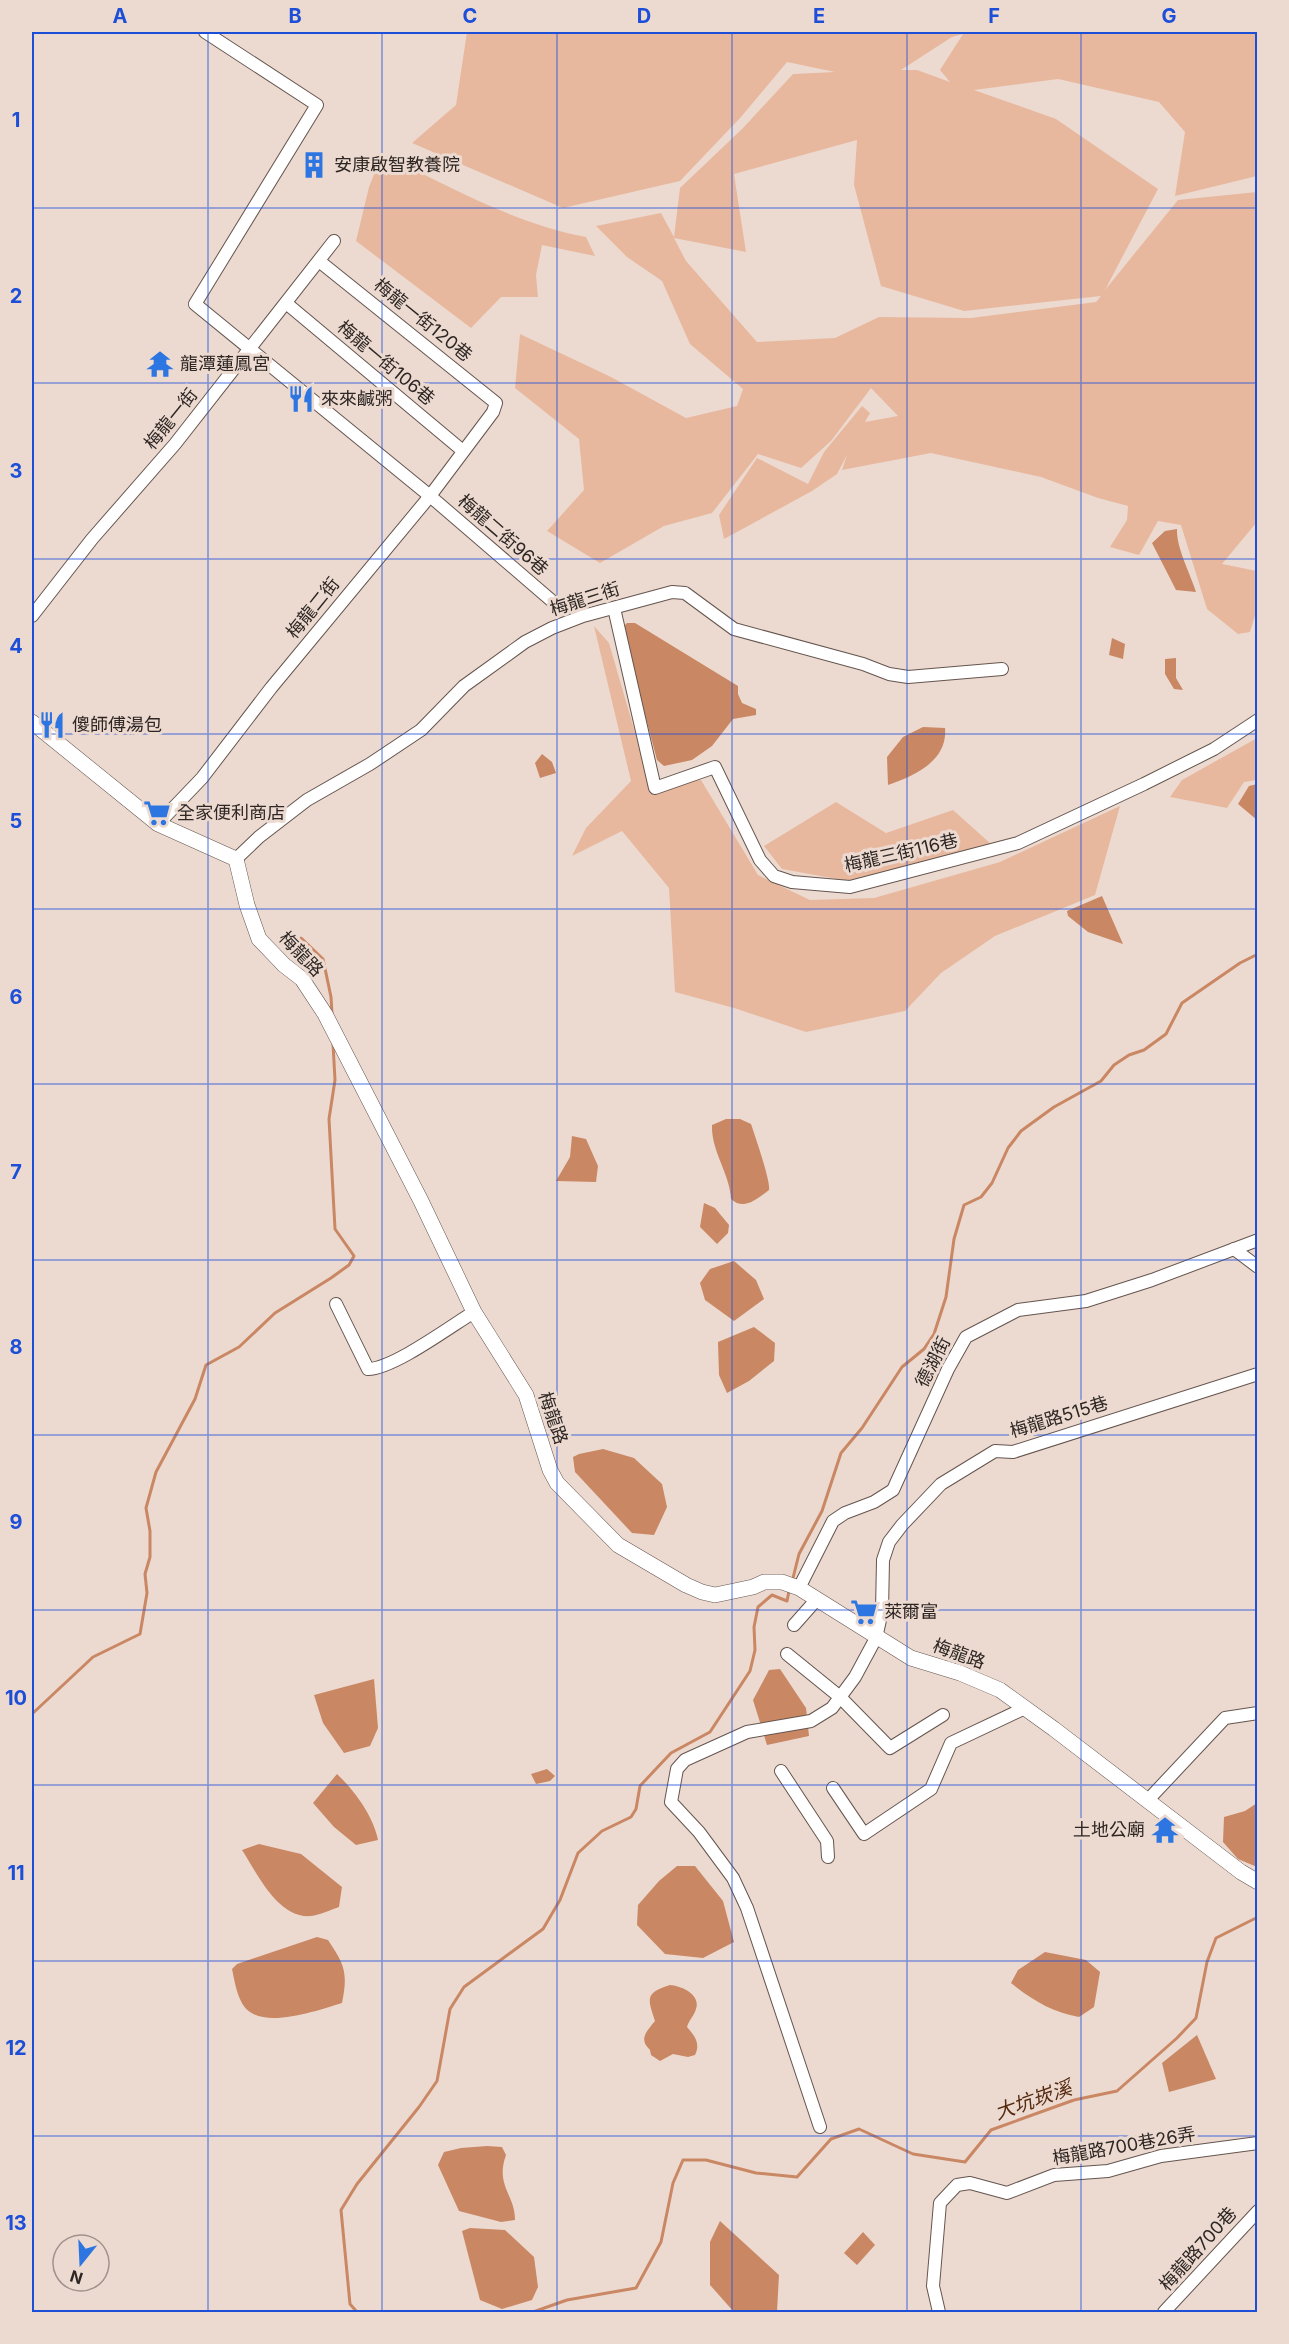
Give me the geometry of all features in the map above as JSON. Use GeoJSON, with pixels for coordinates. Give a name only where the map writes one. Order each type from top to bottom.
{"type":"FeatureCollection","features":[{"type":"Feature","properties":{"kind":"street","name":"梅龍二街96巷"},"geometry":{"type":"LineString","coordinates":[[205,32],[317,105],[195,304],[430,496],[552,601]]}},
{"type":"Feature","properties":{"kind":"street","name":"梅龍一街"},"geometry":{"type":"LineString","coordinates":[[32,616],[66,571],[175,444],[334,241]]}},
{"type":"Feature","properties":{"kind":"street","name":"梅龍一街120巷"},"geometry":{"type":"LineString","coordinates":[[319,261],[496,403],[493,412]]}},
{"type":"Feature","properties":{"kind":"street","name":"梅龍一街106巷"},"geometry":{"type":"LineString","coordinates":[[286,303],[463,451]]}},
{"type":"Feature","properties":{"kind":"street","name":"梅龍二街"},"geometry":{"type":"LineString","coordinates":[[158,824],[202,778],[264,696],[430,496],[493,412]]}},
{"type":"Feature","properties":{"kind":"street","name":"梅龍三街"},"geometry":{"type":"LineString","coordinates":[[236,859],[259,837],[307,800],[370,764],[421,730],[464,686],[525,642],[552,628],[672,592],[685,593],[734,629],[863,664],[889,674],[908,677],[1002,669]]}},
{"type":"Feature","properties":{"kind":"street","name":"梅龍三街116巷"},"geometry":{"type":"LineString","coordinates":[[614,608],[655,788],[715,767],[760,860],[774,876],[792,882],[850,887],[1017,843],[1214,749],[1257,720]]}},
{"type":"Feature","properties":{"kind":"street"},"geometry":{"type":"LineString","coordinates":[[32,722],[158,824],[236,859]]}},
{"type":"Feature","properties":{"kind":"street","name":"梅龍路"},"geometry":{"type":"LineString","coordinates":[[236,859],[246,905],[259,939],[284,965],[302,979],[327,1017],[421,1201],[474,1312],[526,1395],[550,1470],[557,1483],[618,1545],[702,1592],[715,1594],[753,1587],[764,1582],[794,1586],[911,1658],[960,1673],[1000,1690],[1240,1872],[1257,1882]]}},
{"type":"Feature","properties":{"kind":"street","name":"德湖街"},"geometry":{"type":"LineString","coordinates":[[794,1586],[833,1521],[893,1491],[948,1369],[966,1337],[1018,1310],[1086,1301],[1152,1280],[1257,1240]]}},
{"type":"Feature","properties":{"kind":"street"},"geometry":{"type":"LineString","coordinates":[[1234,1249],[1257,1267]]}},
{"type":"Feature","properties":{"kind":"street"},"geometry":{"type":"LineString","coordinates":[[336,1304],[369,1369],[376,1369],[401,1357],[474,1312]]}},
{"type":"Feature","properties":{"kind":"street","name":"梅龍路515巷"},"geometry":{"type":"LineString","coordinates":[[820,2127],[747,1908],[733,1878],[699,1832],[671,1802],[677,1769],[685,1760],[747,1732],[811,1721],[832,1708],[855,1677],[876,1638],[882,1611],[883,1560],[889,1542],[941,1484],[994,1450],[1012,1452],[1257,1374]]}},
{"type":"Feature","properties":{"kind":"street"},"geometry":{"type":"LineString","coordinates":[[794,1625],[817,1599]]}},
{"type":"Feature","properties":{"kind":"street"},"geometry":{"type":"LineString","coordinates":[[787,1654],[840,1697],[890,1748],[943,1715]]}},
{"type":"Feature","properties":{"kind":"street"},"geometry":{"type":"LineString","coordinates":[[833,1788],[864,1834],[931,1789],[951,1743],[1025,1708]]}},
{"type":"Feature","properties":{"kind":"street"},"geometry":{"type":"LineString","coordinates":[[1148,1800],[1225,1718],[1257,1713]]}},
{"type":"Feature","properties":{"kind":"street"},"geometry":{"type":"LineString","coordinates":[[780,1771],[827,1840],[828,1857]]}},
{"type":"Feature","properties":{"kind":"street","name":"梅龍路700巷26弄"},"geometry":{"type":"LineString","coordinates":[[939,2313],[933,2286],[940,2203],[957,2185],[970,2183],[1007,2193],[1054,2175],[1108,2171],[1161,2156],[1257,2143]]}},
{"type":"Feature","properties":{"kind":"street","name":"梅龍路700巷"},"geometry":{"type":"LineString","coordinates":[[1164,2313],[1257,2211]]}},
{"type":"Feature","properties":{"kind":"shaded area"},"geometry":{"type":"Polygon","coordinates":[[[467,32],[1257,32],[1257,176],[1175,196],[1185,132],[1159,102],[1058,79],[974,90],[1056,119],[1158,189],[1105,290],[1178,200],[1257,192],[1257,522],[1222,564],[1257,571],[1257,609],[1250,632],[1238,634],[1207,609],[1181,525],[1158,521],[1139,555],[1110,547],[1127,520],[1128,506],[1098,498],[1041,477],[931,453],[842,470],[847,455],[837,474],[812,491],[724,539],[719,515],[757,458],[808,484],[824,452],[862,406],[870,413],[865,422],[898,416],[871,388],[831,441],[801,468],[758,454],[712,513],[664,526],[600,563],[547,531],[584,490],[579,439],[515,388],[520,334],[611,377],[686,418],[737,406],[743,389],[690,344],[662,281],[627,257],[596,226],[661,213],[674,237],[680,188],[743,128],[793,74],[835,72],[787,62],[741,117],[680,181],[563,208],[412,143],[456,105],[467,32]],[[963,34],[952,37],[901,70],[917,70],[950,82],[940,70],[963,34]],[[857,140],[734,174],[746,252],[674,238],[686,261],[757,342],[835,338],[879,317],[971,318],[1096,302],[1101,296],[964,311],[881,286],[854,185],[857,140]]]}},
{"type":"Feature","properties":{"kind":"shaded area"},"geometry":{"type":"Polygon","coordinates":[[[382,154],[507,213],[559,231],[586,237],[595,256],[542,245],[536,275],[538,297],[501,297],[471,328],[356,241],[369,187],[382,154]]]}},
{"type":"Feature","properties":{"kind":"shaded area"},"geometry":{"type":"Polygon","coordinates":[[[1177,529],[1181,552],[1196,592],[1176,590],[1152,543],[1165,531],[1177,529]]]}},
{"type":"Feature","properties":{"kind":"shaded area"},"geometry":{"type":"Polygon","coordinates":[[[627,623],[635,623],[738,686],[738,694],[742,703],[756,709],[756,715],[733,719],[712,746],[692,760],[664,766],[657,760],[622,628],[627,623]]]}},
{"type":"Feature","properties":{"kind":"shaded area"},"geometry":{"type":"Polygon","coordinates":[[[594,626],[609,643],[650,784],[701,780],[758,875],[810,900],[874,898],[1000,862],[1120,806],[1095,895],[995,936],[941,973],[905,1011],[806,1032],[734,1008],[675,992],[669,888],[622,831],[572,856],[586,828],[631,781],[594,626]]]}},
{"type":"Feature","properties":{"kind":"shaded area"},"geometry":{"type":"Polygon","coordinates":[[[1112,638],[1125,644],[1123,659],[1109,655],[1112,638]]]}},
{"type":"Feature","properties":{"kind":"shaded area"},"geometry":{"type":"Polygon","coordinates":[[[1176,658],[1176,678],[1183,690],[1174,689],[1165,674],[1165,659],[1176,658]]]}},
{"type":"Feature","properties":{"kind":"shaded area"},"geometry":{"type":"Polygon","coordinates":[[[923,727],[945,728],[941,750],[927,766],[918,772],[888,785],[887,757],[903,737],[923,727]]]}},
{"type":"Feature","properties":{"kind":"shaded area"},"geometry":{"type":"Polygon","coordinates":[[[1257,738],[1257,780],[1244,782],[1227,808],[1170,797],[1182,780],[1257,738]]]}},
{"type":"Feature","properties":{"kind":"shaded area"},"geometry":{"type":"Polygon","coordinates":[[[542,754],[552,762],[556,773],[540,778],[535,763],[542,754]]]}},
{"type":"Feature","properties":{"kind":"shaded area"},"geometry":{"type":"Polygon","coordinates":[[[1258,784],[1257,820],[1238,804],[1249,786],[1258,784]]]}},
{"type":"Feature","properties":{"kind":"shaded area"},"geometry":{"type":"Polygon","coordinates":[[[836,802],[886,833],[953,810],[991,844],[848,881],[782,869],[764,846],[836,802]]]}},
{"type":"Feature","properties":{"kind":"shaded area"},"geometry":{"type":"Polygon","coordinates":[[[1102,896],[1123,944],[1088,932],[1068,916],[1067,911],[1102,896]]]}},
{"type":"Feature","properties":{"kind":"shaded area"},"geometry":{"type":"Polygon","coordinates":[[[726,1119],[740,1119],[751,1124],[768,1178],[769,1190],[746,1204],[731,1199],[714,1144],[712,1125],[726,1119]]]}},
{"type":"Feature","properties":{"kind":"shaded area"},"geometry":{"type":"Polygon","coordinates":[[[572,1136],[586,1139],[598,1166],[596,1182],[556,1181],[570,1157],[572,1136]]]}},
{"type":"Feature","properties":{"kind":"shaded area"},"geometry":{"type":"Polygon","coordinates":[[[704,1203],[715,1208],[729,1225],[728,1233],[717,1244],[700,1227],[704,1203]]]}},
{"type":"Feature","properties":{"kind":"shaded area"},"geometry":{"type":"Polygon","coordinates":[[[734,1261],[756,1280],[764,1299],[734,1321],[705,1300],[700,1283],[710,1269],[734,1261]]]}},
{"type":"Feature","properties":{"kind":"shaded area"},"geometry":{"type":"Polygon","coordinates":[[[754,1327],[775,1343],[774,1361],[749,1381],[727,1393],[719,1375],[718,1342],[754,1327]]]}},
{"type":"Feature","properties":{"kind":"shaded area"},"geometry":{"type":"Polygon","coordinates":[[[603,1449],[634,1458],[662,1484],[667,1507],[654,1535],[632,1533],[575,1472],[573,1457],[603,1449]]]}},
{"type":"Feature","properties":{"kind":"shaded area"},"geometry":{"type":"Polygon","coordinates":[[[780,1669],[806,1708],[809,1736],[767,1745],[753,1700],[769,1670],[780,1669]]]}},
{"type":"Feature","properties":{"kind":"shaded area"},"geometry":{"type":"Polygon","coordinates":[[[374,1679],[378,1728],[370,1746],[344,1753],[323,1723],[314,1695],[374,1679]]]}},
{"type":"Feature","properties":{"kind":"shaded area"},"geometry":{"type":"Polygon","coordinates":[[[547,1769],[555,1776],[550,1781],[536,1784],[531,1774],[547,1769]]]}},
{"type":"Feature","properties":{"kind":"shaded area"},"geometry":{"type":"Polygon","coordinates":[[[337,1774],[362,1804],[376,1831],[378,1840],[356,1845],[334,1827],[313,1803],[337,1774]]]}},
{"type":"Feature","properties":{"kind":"shaded area"},"geometry":{"type":"Polygon","coordinates":[[[1257,1803],[1258,1867],[1238,1859],[1223,1842],[1224,1817],[1245,1811],[1257,1803]]]}},
{"type":"Feature","properties":{"kind":"shaded area"},"geometry":{"type":"Polygon","coordinates":[[[259,1844],[301,1854],[342,1887],[339,1907],[311,1916],[299,1915],[288,1910],[270,1893],[242,1850],[259,1844]]]}},
{"type":"Feature","properties":{"kind":"shaded area"},"geometry":{"type":"Polygon","coordinates":[[[677,1866],[695,1866],[723,1901],[734,1942],[703,1958],[665,1954],[637,1925],[638,1905],[659,1881],[677,1866]]]}},
{"type":"Feature","properties":{"kind":"shaded area"},"geometry":{"type":"Polygon","coordinates":[[[317,1937],[328,1940],[344,1970],[345,1984],[342,2003],[282,2018],[259,2016],[250,2012],[238,1993],[232,1969],[237,1964],[317,1937]]]}},
{"type":"Feature","properties":{"kind":"shaded area"},"geometry":{"type":"Polygon","coordinates":[[[1045,1952],[1086,1960],[1100,1972],[1094,2007],[1079,2017],[1069,2015],[1043,2005],[1011,1983],[1018,1970],[1045,1952]]]}},
{"type":"Feature","properties":{"kind":"shaded area"},"geometry":{"type":"Polygon","coordinates":[[[670,1985],[684,1989],[696,1999],[696,2009],[687,2027],[697,2043],[697,2051],[695,2055],[688,2057],[673,2054],[660,2061],[651,2055],[644,2039],[655,2021],[650,1998],[656,1991],[670,1985]]]}},
{"type":"Feature","properties":{"kind":"shaded area"},"geometry":{"type":"Polygon","coordinates":[[[1197,2035],[1216,2079],[1169,2092],[1162,2063],[1197,2035]]]}},
{"type":"Feature","properties":{"kind":"shaded area"},"geometry":{"type":"Polygon","coordinates":[[[487,2146],[502,2147],[506,2155],[503,2175],[515,2220],[501,2222],[459,2211],[438,2165],[444,2152],[487,2146]]]}},
{"type":"Feature","properties":{"kind":"shaded area"},"geometry":{"type":"Polygon","coordinates":[[[720,2221],[779,2275],[777,2312],[734,2312],[710,2285],[710,2242],[720,2221]]]}},
{"type":"Feature","properties":{"kind":"shaded area"},"geometry":{"type":"Polygon","coordinates":[[[470,2228],[505,2230],[534,2257],[538,2287],[532,2300],[502,2309],[480,2300],[462,2231],[470,2228]]]}},
{"type":"Feature","properties":{"kind":"shaded area"},"geometry":{"type":"Polygon","coordinates":[[[863,2232],[875,2245],[857,2265],[844,2253],[863,2232]]]}},
{"type":"Feature","properties":{"kind":"waterway"},"geometry":{"type":"LineString","coordinates":[[301,938],[323,959],[332,1013]]}},
{"type":"Feature","properties":{"kind":"waterway"},"geometry":{"type":"LineString","coordinates":[[792,1582],[799,1554],[822,1511],[841,1453],[862,1428],[902,1367],[924,1349],[934,1334],[946,1297],[954,1239],[964,1205],[981,1197],[992,1183],[1008,1148],[1021,1131],[1054,1107],[1101,1081],[1114,1065],[1129,1055],[1144,1050],[1166,1034],[1182,1003],[1240,963],[1258,954]]}},
{"type":"Feature","properties":{"kind":"waterway"},"geometry":{"type":"LineString","coordinates":[[32,1714],[93,1657],[140,1634],[147,1593],[145,1574],[150,1557],[150,1531],[146,1508],[156,1472],[195,1399],[206,1365],[239,1347],[275,1313],[331,1278],[349,1265],[354,1256],[335,1229],[329,1119],[335,1080],[333,1044]]}},
{"type":"Feature","properties":{"kind":"waterway"},"geometry":{"type":"LineString","coordinates":[[357,2312],[350,2304],[341,2210],[357,2184],[437,2081],[450,2009],[464,1987],[543,1929],[560,1900],[578,1853],[602,1831],[631,1817],[636,1809],[640,1786],[654,1771],[671,1753],[710,1732],[750,1671],[755,1650],[754,1627],[758,1607],[772,1595],[787,1601],[789,1591]]}},
{"type":"Feature","properties":{"kind":"waterway","name":"大坑崁溪"},"geometry":{"type":"LineString","coordinates":[[533,2312],[567,2300],[636,2288],[661,2242],[673,2183],[683,2160],[706,2160],[756,2173],[797,2177],[831,2139],[859,2129],[913,2154],[965,2162],[991,2130],[1074,2100],[1117,2091],[1196,2018],[1207,1962],[1216,1938],[1258,1917]]}},
{"type":"Feature","properties":{"kind":"place","name":"安康啟智教養院"},"geometry":{"type":"Point","coordinates":[314,165]}},
{"type":"Feature","properties":{"kind":"place","name":"龍潭蓮鳳宮"},"geometry":{"type":"Point","coordinates":[160,364]}},
{"type":"Feature","properties":{"kind":"place","name":"來來鹹粥"},"geometry":{"type":"Point","coordinates":[301,399]}},
{"type":"Feature","properties":{"kind":"place","name":"傻師傅湯包"},"geometry":{"type":"Point","coordinates":[52,725]}},
{"type":"Feature","properties":{"kind":"place","name":"全家便利商店"},"geometry":{"type":"Point","coordinates":[157,813]}},
{"type":"Feature","properties":{"kind":"place","name":"萊爾富"},"geometry":{"type":"Point","coordinates":[864,1612]}},
{"type":"Feature","properties":{"kind":"place","name":"土地公廟"},"geometry":{"type":"Point","coordinates":[1165,1830]}}]}
